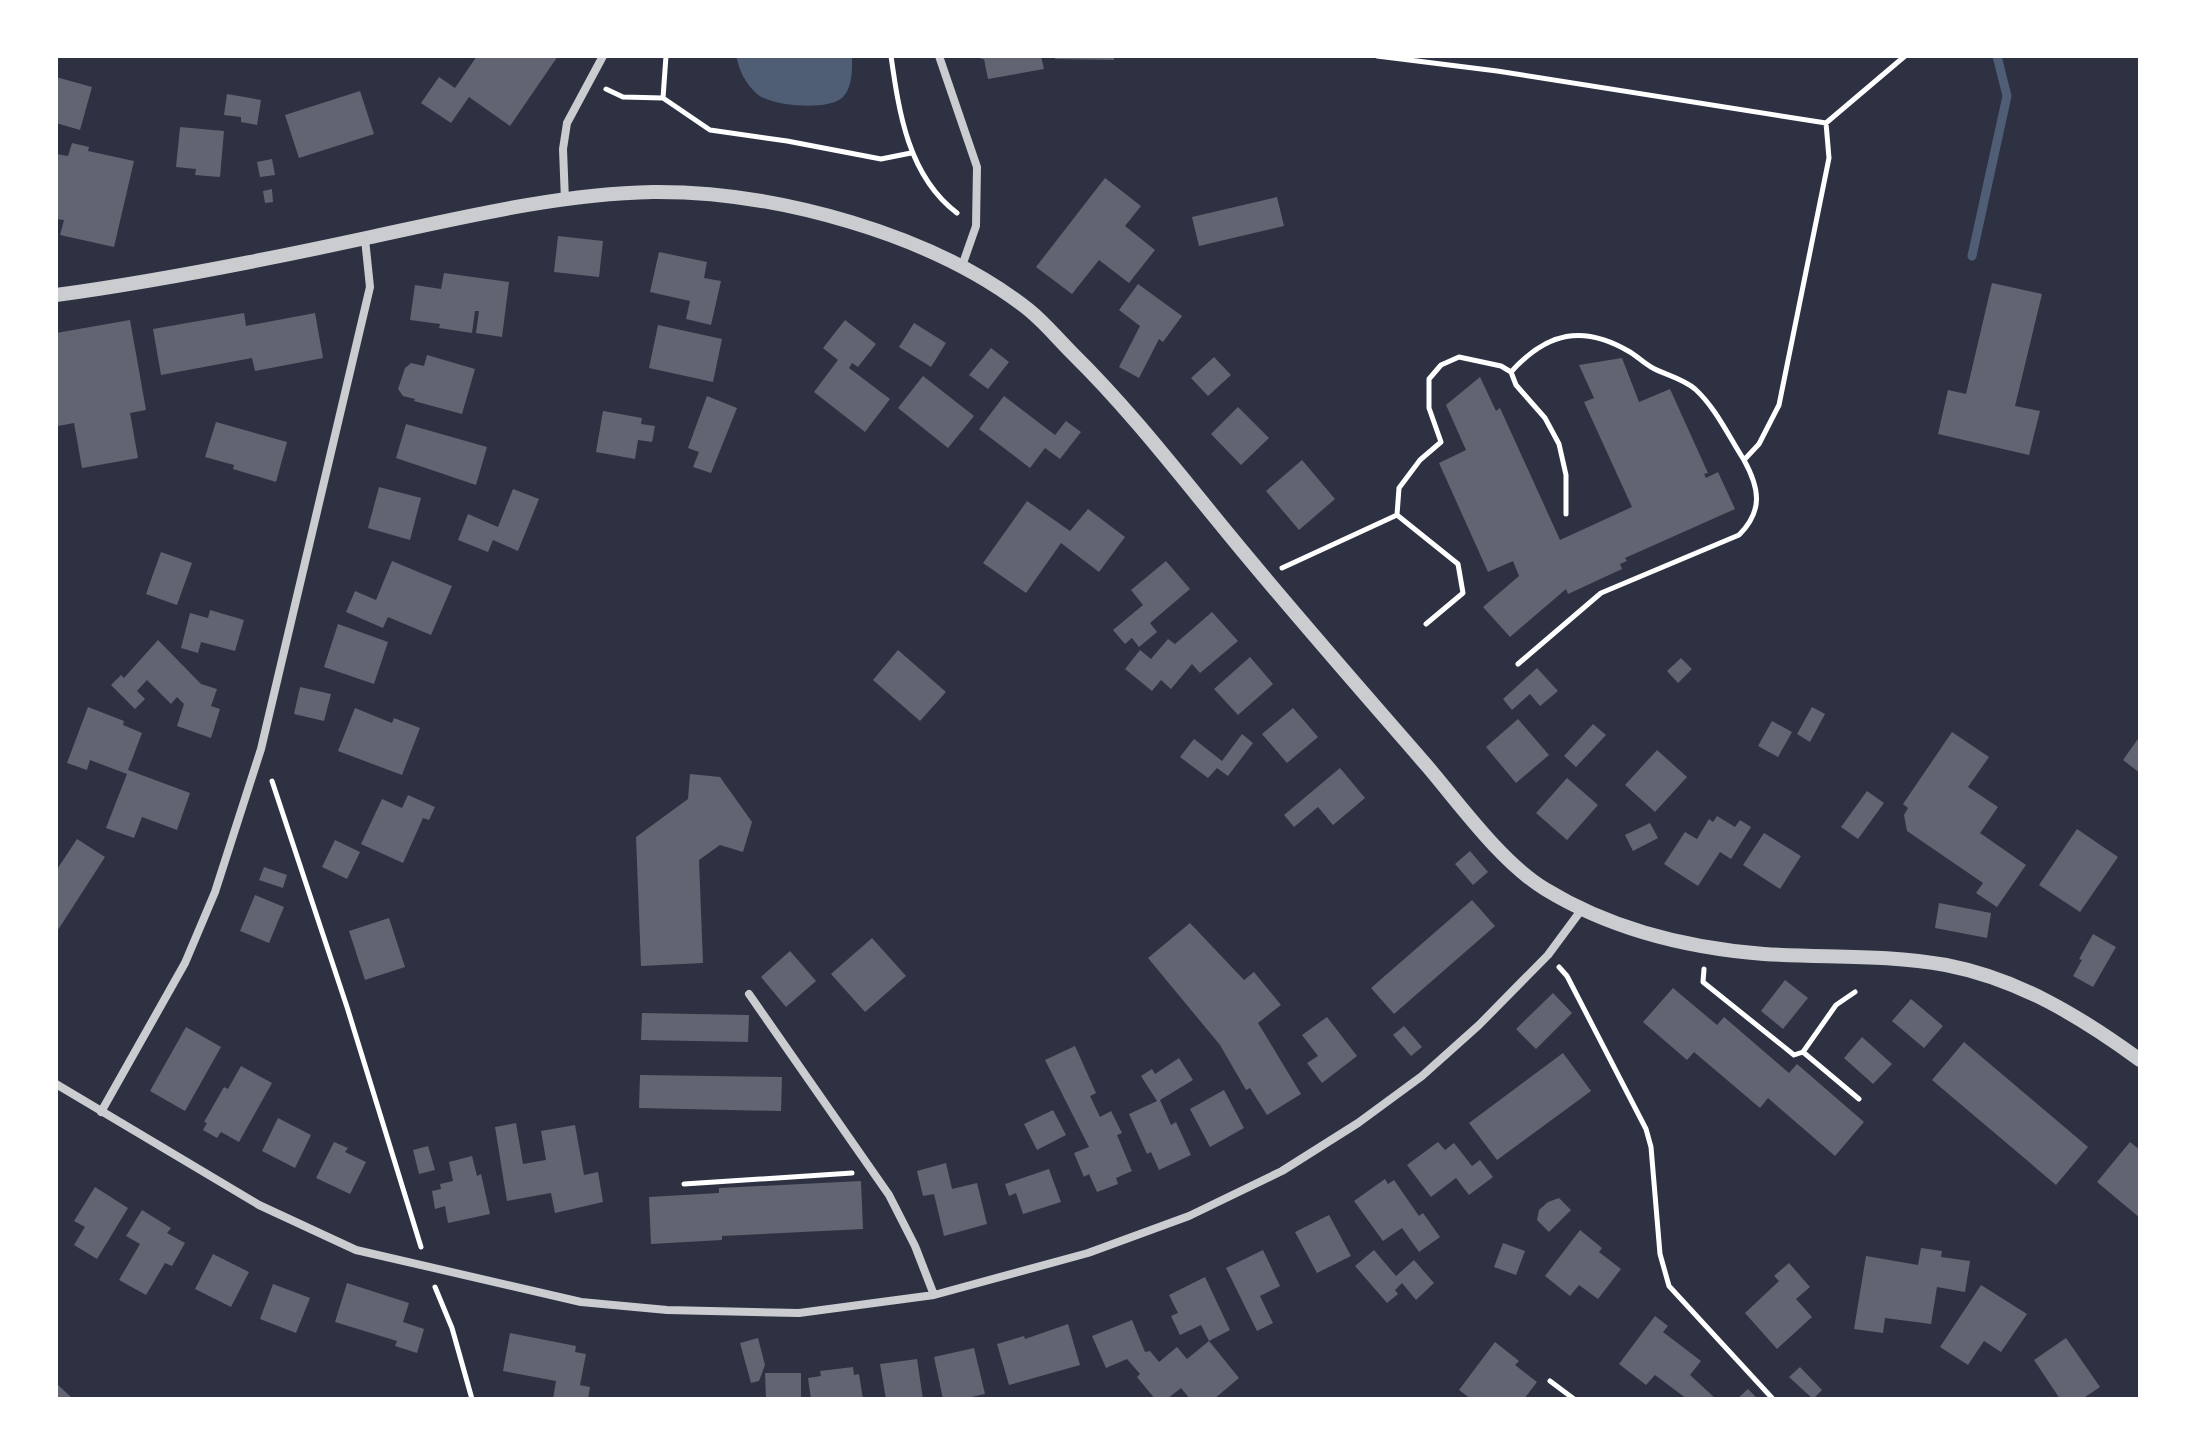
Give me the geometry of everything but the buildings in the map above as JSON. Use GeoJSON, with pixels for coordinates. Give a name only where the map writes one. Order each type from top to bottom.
{"type":"FeatureCollection","features":[{"type":"Feature","properties":{"kind":"street"},"geometry":{"type":"LineString","coordinates":[[565,201],[563,149],[567,123],[603,56]]}},
{"type":"Feature","properties":{"kind":"street"},"geometry":{"type":"LineString","coordinates":[[939,56],[977,167],[976,226],[962,266]]}},
{"type":"Feature","properties":{"kind":"street"},"geometry":{"type":"LineString","coordinates":[[56,295],[132,284],[365,239],[463,216],[657,192],[789,206],[880,231],[962,266],[1030,311],[1113,394],[1264,577],[1491,841],[1538,885],[1582,909],[1647,935],[1704,948],[1766,954],[1888,958],[1948,965],[2007,982],[2061,1007],[2140,1060]]}},
{"type":"Feature","properties":{"kind":"street"},"geometry":{"type":"LineString","coordinates":[[101,1112],[185,963],[215,892],[261,749],[370,287],[365,239]]}},
{"type":"Feature","properties":{"kind":"street"},"geometry":{"type":"LineString","coordinates":[[56,1084],[259,1205],[356,1250],[581,1302],[667,1310],[799,1313],[934,1295],[1088,1253],[1189,1216],[1282,1171],[1358,1123],[1422,1076],[1479,1025],[1548,955],[1582,909]]}},
{"type":"Feature","properties":{"kind":"street"},"geometry":{"type":"LineString","coordinates":[[749,994],[889,1195],[915,1246],[934,1295]]}},
{"type":"Feature","properties":{"kind":"path"},"geometry":{"type":"LineString","coordinates":[[663,98],[666,56]]}},
{"type":"Feature","properties":{"kind":"path"},"geometry":{"type":"LineString","coordinates":[[891,56],[911,153],[929,183],[953,209],[976,226]]}},
{"type":"Feature","properties":{"kind":"path"},"geometry":{"type":"LineString","coordinates":[[1377,56],[1497,71],[1826,123],[1905,56]]}},
{"type":"Feature","properties":{"kind":"path"},"geometry":{"type":"LineString","coordinates":[[590,81],[623,97],[663,98],[710,130],[881,159],[911,153]]}},
{"type":"Feature","properties":{"kind":"path"},"geometry":{"type":"LineString","coordinates":[[1744,460],[1759,444],[1779,405],[1829,158],[1826,123]]}},
{"type":"Feature","properties":{"kind":"path"},"geometry":{"type":"LineString","coordinates":[[1511,372],[1529,352],[1562,336],[1591,335],[1628,351],[1652,368],[1678,378],[1710,406],[1744,460],[1758,500],[1752,522],[1739,535],[1601,593],[1518,664]]}},
{"type":"Feature","properties":{"kind":"path"},"geometry":{"type":"LineString","coordinates":[[1397,515],[1399,488],[1420,460],[1441,442],[1429,408],[1429,379],[1441,365],[1459,357],[1501,366],[1511,372],[1516,385],[1545,418],[1559,444],[1566,475],[1566,514]]}},
{"type":"Feature","properties":{"kind":"path"},"geometry":{"type":"LineString","coordinates":[[1264,577],[1397,515]]}},
{"type":"Feature","properties":{"kind":"path"},"geometry":{"type":"LineString","coordinates":[[1397,515],[1458,564],[1463,593],[1426,624]]}},
{"type":"Feature","properties":{"kind":"path"},"geometry":{"type":"LineString","coordinates":[[261,749],[352,1021],[426,1265],[452,1328],[472,1399]]}},
{"type":"Feature","properties":{"kind":"path"},"geometry":{"type":"LineString","coordinates":[[1704,948],[1703,982],[1794,1055],[1803,1052],[1836,1005],[1855,992]]}},
{"type":"Feature","properties":{"kind":"path"},"geometry":{"type":"LineString","coordinates":[[1548,955],[1567,976],[1646,1129],[1651,1147],[1660,1254],[1669,1286],[1773,1399]]}},
{"type":"Feature","properties":{"kind":"path"},"geometry":{"type":"LineString","coordinates":[[1803,1052],[1859,1099]]}},
{"type":"Feature","properties":{"kind":"path"},"geometry":{"type":"LineString","coordinates":[[684,1184],[873,1172]]}},
{"type":"Feature","properties":{"kind":"path"},"geometry":{"type":"LineString","coordinates":[[1550,1381],[1574,1399]]}},
{"type":"Feature","properties":{"kind":"water"},"geometry":{"type":"Polygon","coordinates":[[[736,56],[852,56],[850,84],[842,98],[824,105],[774,102],[757,94],[749,86],[736,56]]]}},
{"type":"Feature","properties":{"kind":"waterway"},"geometry":{"type":"LineString","coordinates":[[1972,256],[2007,96],[1997,56]]}}]}
